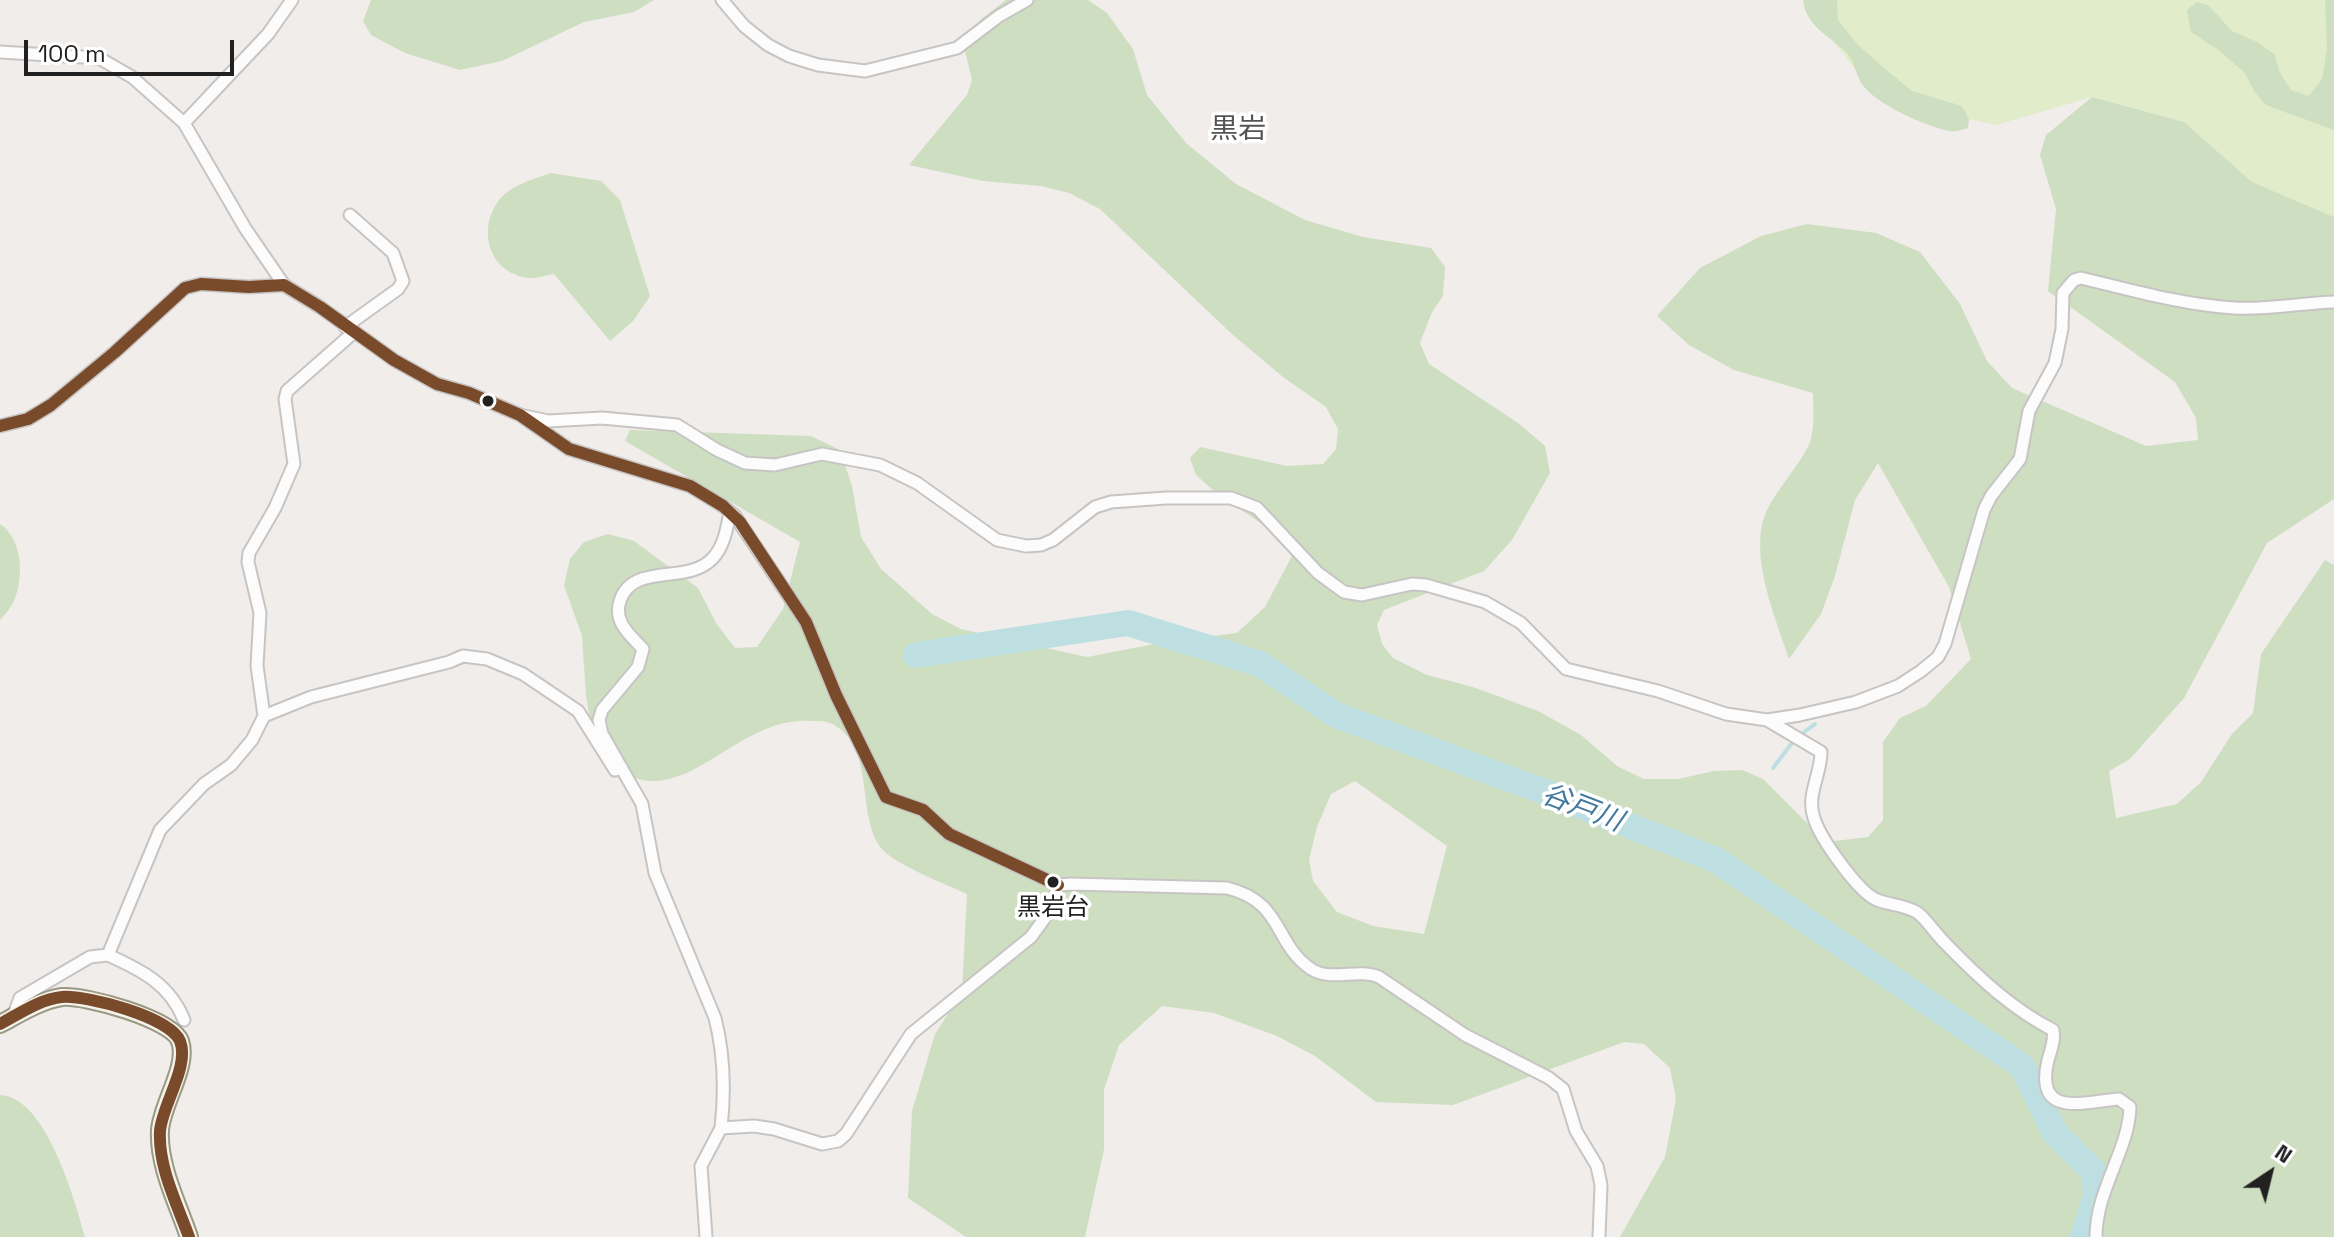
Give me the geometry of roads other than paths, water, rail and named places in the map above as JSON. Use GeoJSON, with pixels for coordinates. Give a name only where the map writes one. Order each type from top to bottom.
{"type":"FeatureCollection","features":[{"type":"Feature","properties":{"kind":"street"},"geometry":{"type":"LineString","coordinates":[[184,123],[268,34],[292,0]]}},
{"type":"Feature","properties":{"kind":"street"},"geometry":{"type":"LineString","coordinates":[[722,0],[744,26],[789,56],[818,65],[865,71],[957,48],[999,16],[1027,0]]}},
{"type":"Feature","properties":{"kind":"street"},"geometry":{"type":"LineString","coordinates":[[0,52],[99,58],[110,62],[154,95],[184,123],[245,228],[284,285],[394,360],[437,384],[469,393],[520,415],[548,421],[602,418],[677,425],[745,463],[775,465],[822,454],[880,465],[917,483],[997,540],[1026,546],[1053,540],[1095,507],[1111,502],[1231,498],[1257,508],[1318,573],[1344,592],[1362,595],[1412,584],[1474,599],[1521,623],[1566,669],[1658,691],[1726,714],[1771,723],[1814,746],[1821,752],[1812,792],[1814,820],[1829,848],[1864,890],[1874,899],[1920,915],[1966,965],[2000,995],[2053,1030],[2055,1037],[2044,1078],[2046,1089],[2053,1098],[2067,1105],[2119,1099],[2130,1107],[2127,1129],[2100,1205],[2096,1237]]}},
{"type":"Feature","properties":{"kind":"street"},"geometry":{"type":"LineString","coordinates":[[108,955],[160,830],[204,784],[231,765],[252,740],[264,716],[257,666],[260,613],[248,562],[249,553],[275,508],[294,464],[285,399],[287,391],[403,281],[393,253],[350,215]]}},
{"type":"Feature","properties":{"kind":"street"},"geometry":{"type":"LineString","coordinates":[[1771,723],[1856,702],[1898,686],[1938,657],[1950,631],[1984,510],[2020,459],[2029,411],[2055,363],[2062,329],[2063,293],[2074,280],[2081,278],[2184,302],[2228,307],[2334,302]]}},
{"type":"Feature","properties":{"kind":"street"},"geometry":{"type":"LineString","coordinates":[[0,426],[28,419],[51,405],[185,288],[201,284],[249,287],[284,285]]}},
{"type":"Feature","properties":{"kind":"street"},"geometry":{"type":"LineString","coordinates":[[520,415],[569,449],[690,486],[740,522],[806,622],[836,695],[886,797],[923,810],[949,834],[1058,885],[1227,888],[1250,895],[1259,901],[1292,949],[1311,968],[1320,973],[1367,972],[1379,977],[1465,1035],[1549,1078],[1563,1089],[1576,1131],[1597,1166],[1601,1185],[1599,1237]]}},
{"type":"Feature","properties":{"kind":"street"},"geometry":{"type":"LineString","coordinates":[[706,1237],[700,1180],[701,1166],[721,1128],[723,1093],[719,1034],[655,873],[642,804],[602,734],[599,720],[602,710],[638,667],[643,656],[643,649],[626,633],[619,617],[617,610],[623,593],[645,578],[686,574],[701,568],[714,558],[724,541],[730,512]]}},
{"type":"Feature","properties":{"kind":"street"},"geometry":{"type":"LineString","coordinates":[[264,716],[311,697],[463,656],[487,659],[523,674],[578,711],[615,770],[622,768]]}},
{"type":"Feature","properties":{"kind":"street"},"geometry":{"type":"LineString","coordinates":[[721,1128],[754,1126],[822,1144],[838,1141],[846,1134],[911,1034],[1031,937],[1052,908],[1058,885]]}},
{"type":"Feature","properties":{"kind":"street"},"geometry":{"type":"LineString","coordinates":[[6,1020],[20,998],[90,957],[108,955],[143,971],[162,986],[177,1003],[184,1020]]}},
{"type":"Feature","properties":{"kind":"street"},"geometry":{"type":"LineString","coordinates":[[6,1020],[53,999],[83,997],[165,1026],[178,1036],[182,1059],[162,1113],[160,1139],[166,1169],[189,1237]]}},
{"type":"Feature","properties":{"kind":"waterway","name":"谷戸川"},"geometry":{"type":"LineString","coordinates":[[916,655],[1128,623],[1260,664],[1336,715],[1540,790],[1716,860],[2022,1066],[2055,1133],[2094,1172],[2096,1195],[2083,1237]]}},
{"type":"Feature","properties":{"kind":"waterway"},"geometry":{"type":"LineString","coordinates":[[1773,768],[1795,739],[1815,724]]}},
{"type":"Feature","properties":{"kind":"place","name":"黒岩台"},"geometry":{"type":"Point","coordinates":[1053,882]}},
{"type":"Feature","properties":{"kind":"district","name":"黒岩"},"geometry":{"type":"Point","coordinates":[1238,130]}}]}
